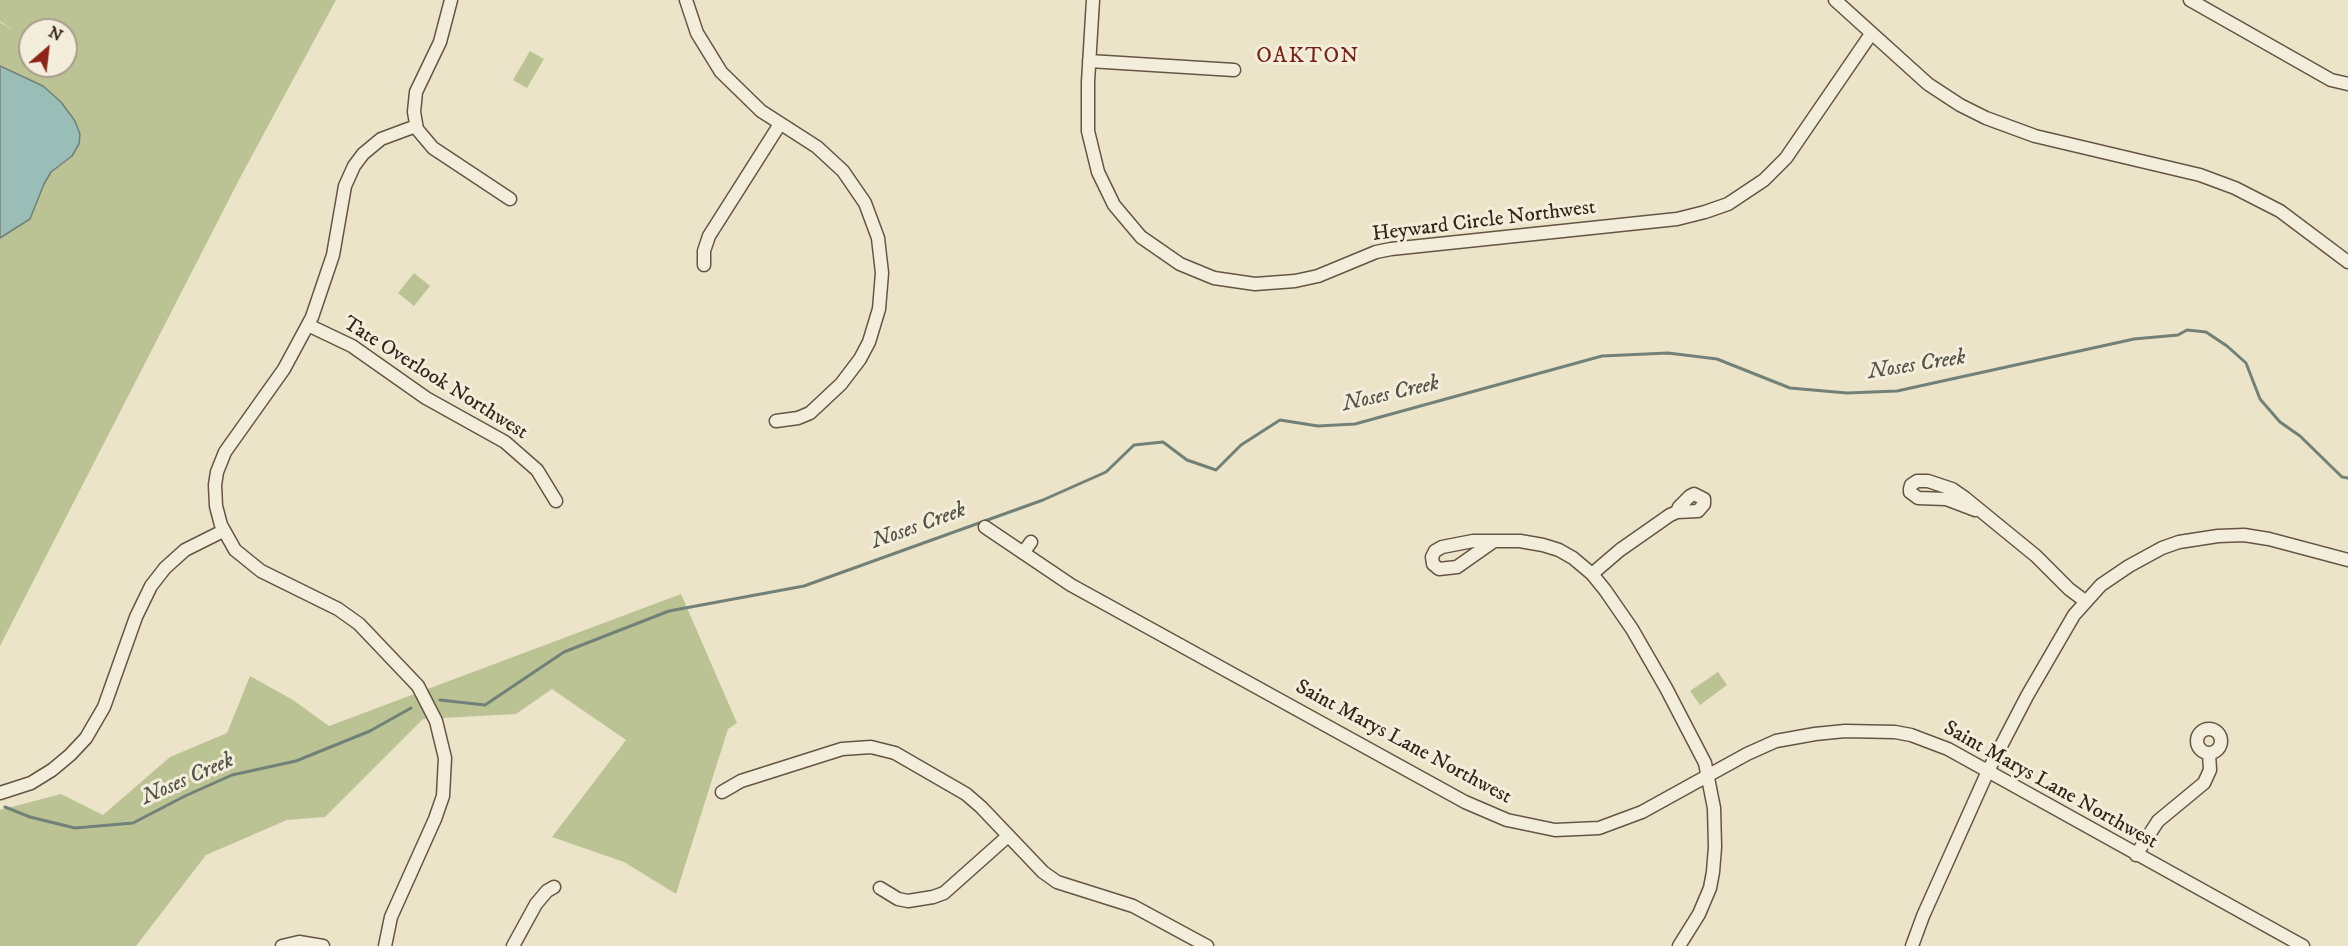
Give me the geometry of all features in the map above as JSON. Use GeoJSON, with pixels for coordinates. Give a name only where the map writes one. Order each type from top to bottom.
{"type":"FeatureCollection","features":[{"type":"Feature","properties":{"kind":"street"},"geometry":{"type":"LineString","coordinates":[[451,0],[441,42],[416,92],[414,112],[416,126],[419,134],[433,148],[510,200]]}},
{"type":"Feature","properties":{"kind":"street"},"geometry":{"type":"LineString","coordinates":[[686,0],[700,40],[721,72],[751,103],[817,147],[831,159],[855,186],[873,220],[878,238],[882,273],[875,326],[869,342],[850,374],[810,413],[776,422]]}},
{"type":"Feature","properties":{"kind":"street","name":"Heyward Circle Northwest"},"geometry":{"type":"LineString","coordinates":[[1093,0],[1087,116],[1090,146],[1098,172],[1111,197],[1131,228],[1152,246],[1194,271],[1228,281],[1274,284],[1318,276],[1376,252],[1391,249],[1677,219],[1728,204],[1764,180],[1786,158],[1871,34]]}},
{"type":"Feature","properties":{"kind":"street"},"geometry":{"type":"LineString","coordinates":[[1834,0],[1928,84],[1960,105],[1986,118],[2034,136],[2228,184],[2280,211],[2348,262]]}},
{"type":"Feature","properties":{"kind":"street"},"geometry":{"type":"LineString","coordinates":[[2190,0],[2331,80],[2348,84]]}},
{"type":"Feature","properties":{"kind":"street"},"geometry":{"type":"LineString","coordinates":[[1089,61],[1234,70]]}},
{"type":"Feature","properties":{"kind":"street"},"geometry":{"type":"LineString","coordinates":[[704,265],[704,251],[709,236],[780,124]]}},
{"type":"Feature","properties":{"kind":"street"},"geometry":{"type":"LineString","coordinates":[[385,946],[390,917],[438,813],[443,796],[446,765],[436,721],[417,686],[364,629],[338,609],[250,563],[235,550],[223,531],[215,499],[219,465],[233,440],[284,369],[309,325],[320,299],[333,255],[345,186],[354,166],[363,154],[381,140],[416,126]]}},
{"type":"Feature","properties":{"kind":"street","name":"Tate Overlook Northwest"},"geometry":{"type":"LineString","coordinates":[[309,325],[352,346],[434,402],[505,442],[537,470],[556,501]]}},
{"type":"Feature","properties":{"kind":"street"},"geometry":{"type":"LineString","coordinates":[[1978,509],[1975,510],[1946,499],[1918,498],[1910,492],[1911,485],[1929,481],[1952,489],[1978,509],[2036,556],[2062,583],[2085,601]]}},
{"type":"Feature","properties":{"kind":"street"},"geometry":{"type":"LineString","coordinates":[[1592,574],[1620,550],[1677,512]]}},
{"type":"Feature","properties":{"kind":"street","name":"Saint Marys Lane Northwest"},"geometry":{"type":"LineString","coordinates":[[985,527],[1062,579],[1465,802],[1507,820],[1555,830],[1599,828],[1642,812],[1746,754],[1776,741],[1815,734],[1862,730],[1895,732],[1929,741],[1948,749],[2303,946]]}},
{"type":"Feature","properties":{"kind":"street"},"geometry":{"type":"LineString","coordinates":[[0,793],[31,783],[52,770],[86,738],[104,706],[136,617],[151,586],[165,568],[185,550],[223,531]]}},
{"type":"Feature","properties":{"kind":"street"},"geometry":{"type":"LineString","coordinates":[[1912,946],[1923,916],[1988,771],[2027,696],[2074,615],[2085,601],[2113,576],[2145,556],[2179,542],[2218,536],[2261,537],[2348,560]]}},
{"type":"Feature","properties":{"kind":"street"},"geometry":{"type":"LineString","coordinates":[[1494,541],[1520,541],[1551,547],[1573,558],[1592,574],[1618,609],[1655,668],[1705,763],[1709,776],[1715,828],[1713,872],[1710,888],[1700,914],[1679,946]]}},
{"type":"Feature","properties":{"kind":"street"},"geometry":{"type":"LineString","coordinates":[[1023,553],[1031,542]]}},
{"type":"Feature","properties":{"kind":"street"},"geometry":{"type":"LineString","coordinates":[[722,792],[741,781],[842,749],[871,747],[895,753],[966,794],[1043,872],[1057,882],[1133,906],[1207,946]]}},
{"type":"Feature","properties":{"kind":"street"},"geometry":{"type":"LineString","coordinates":[[2136,855],[2158,820],[2204,783],[2210,770],[2209,753]]}},
{"type":"Feature","properties":{"kind":"street"},"geometry":{"type":"LineString","coordinates":[[880,888],[898,899],[908,901],[933,897],[944,892],[1008,836]]}},
{"type":"Feature","properties":{"kind":"street"},"geometry":{"type":"LineString","coordinates":[[513,946],[536,904],[547,891],[554,887]]}},
{"type":"Feature","properties":{"kind":"street"},"geometry":{"type":"LineString","coordinates":[[282,946],[299,942],[323,946]]}},
{"type":"Feature","properties":{"kind":"green space"},"geometry":{"type":"Polygon","coordinates":[[[0,0],[336,0],[241,176],[0,646],[0,238],[30,219],[51,172],[72,156],[61,102],[43,86],[26,78],[78,78],[78,18],[18,18],[18,74],[0,66],[0,22],[14,31],[0,21],[0,0]]]}},
{"type":"Feature","properties":{"kind":"green space"},"geometry":{"type":"Polygon","coordinates":[[[530,51],[544,59],[527,88],[513,80],[530,51]]]}},
{"type":"Feature","properties":{"kind":"green space"},"geometry":{"type":"Polygon","coordinates":[[[414,273],[430,286],[414,306],[398,293],[414,273]]]}},
{"type":"Feature","properties":{"kind":"green space"},"geometry":{"type":"Polygon","coordinates":[[[681,594],[737,723],[728,729],[676,894],[624,862],[552,837],[626,740],[552,689],[516,714],[423,719],[325,817],[287,820],[206,855],[136,946],[0,946],[0,810],[61,794],[103,815],[170,757],[227,733],[250,676],[293,700],[329,726],[681,594]]]}},
{"type":"Feature","properties":{"kind":"green space"},"geometry":{"type":"Polygon","coordinates":[[[1718,672],[1727,685],[1700,705],[1690,691],[1718,672]]]}},
{"type":"Feature","properties":{"kind":"water"},"geometry":{"type":"Polygon","coordinates":[[[0,66],[18,74],[18,78],[26,78],[43,86],[61,102],[75,121],[80,134],[79,144],[72,156],[51,172],[30,219],[0,238],[0,66]]]}},
{"type":"Feature","properties":{"kind":"waterway","name":"Noses Creek"},"geometry":{"type":"LineString","coordinates":[[440,700],[485,705],[564,652],[669,611],[804,586],[1043,500],[1106,472],[1134,445],[1163,442],[1187,460],[1216,470],[1241,445],[1280,420],[1318,426],[1355,424],[1602,356],[1668,353],[1717,359],[1790,388],[1847,393],[1897,391],[2134,339],[2178,335],[2187,330],[2206,332],[2246,363],[2260,399],[2280,422],[2300,436],[2342,477],[2348,478]]}},
{"type":"Feature","properties":{"kind":"waterway","name":"Noses Creek"},"geometry":{"type":"LineString","coordinates":[[5,807],[30,817],[75,828],[133,823],[232,775],[296,761],[370,731],[411,708]]}},
{"type":"Feature","properties":{"kind":"district","name":"OAKTON"},"geometry":{"type":"Point","coordinates":[1308,57]}}]}
